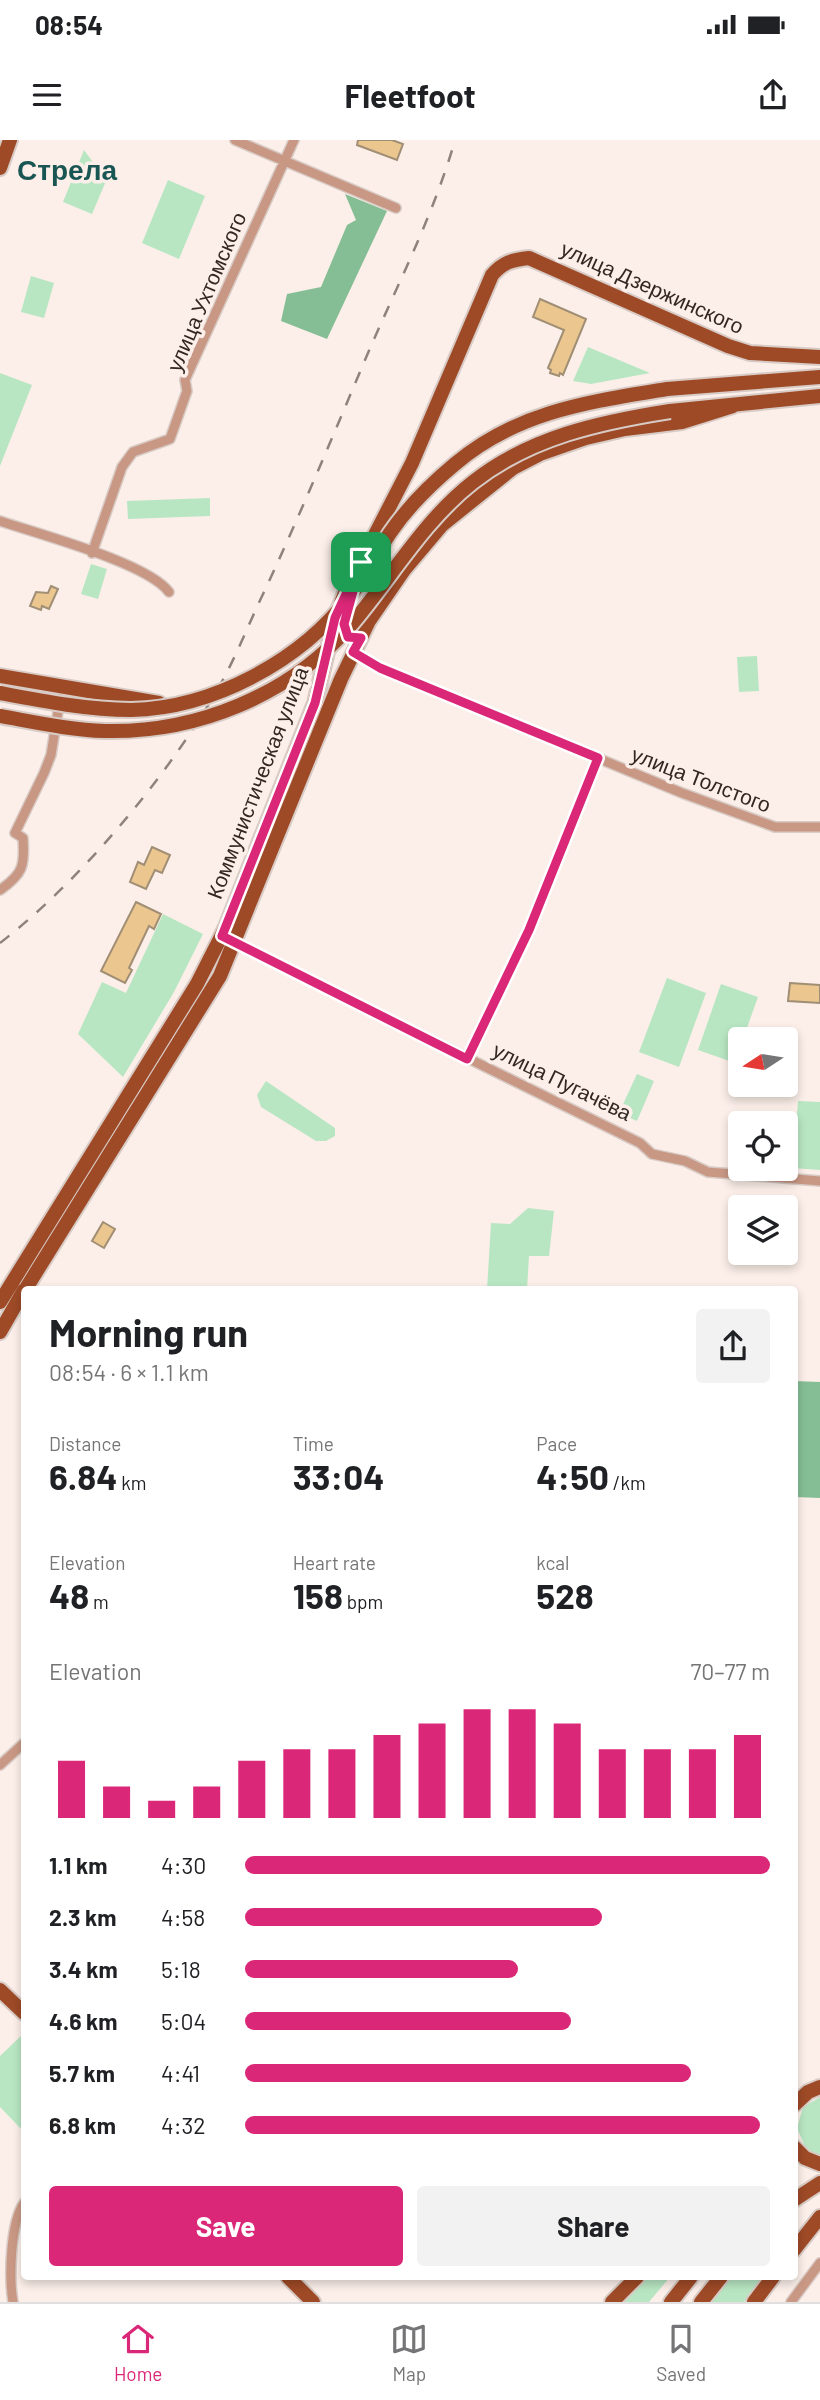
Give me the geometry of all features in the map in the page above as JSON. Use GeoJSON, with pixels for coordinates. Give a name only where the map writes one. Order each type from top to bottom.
{"type":"FeatureCollection","features":[{"type":"Feature","properties":{"kind":"main road"},"geometry":{"type":"LineString","coordinates":[[0,168],[10,140]]}},
{"type":"Feature","properties":{"kind":"main road","name":"улица Дзержинского"},"geometry":{"type":"LineString","coordinates":[[510,260],[528,258],[557,268],[728,346],[750,353],[820,357]]}},
{"type":"Feature","properties":{"kind":"main road","name":"Коммунистическая улица"},"geometry":{"type":"LineString","coordinates":[[28,1286],[203,1007],[320,687],[335,618],[412,463],[492,275],[500,265],[510,260]]}},
{"type":"Feature","properties":{"kind":"main road"},"geometry":{"type":"LineString","coordinates":[[797,379],[820,371]]}},
{"type":"Feature","properties":{"kind":"main road"},"geometry":{"type":"LineString","coordinates":[[0,691],[108,709],[133,710],[174,704],[256,676],[309,638],[350,596],[392,531],[413,505],[456,463],[531,418],[561,408],[667,389],[820,377]]}},
{"type":"Feature","properties":{"kind":"main road"},"geometry":{"type":"LineString","coordinates":[[0,716],[81,730],[162,728],[225,712],[267,693],[329,648],[349,627],[424,530],[482,475],[543,440],[594,425],[670,411],[820,396]]}},
{"type":"Feature","properties":{"kind":"main road","name":"Коммунистическая улица"},"geometry":{"type":"LineString","coordinates":[[0,1302],[189,996],[228,939],[353,652],[404,570],[435,530],[513,468],[540,454],[586,438],[625,429],[682,422],[733,406]]}},
{"type":"Feature","properties":{"kind":"main road"},"geometry":{"type":"LineString","coordinates":[[320,687],[344,624],[361,562]]}},
{"type":"Feature","properties":{"kind":"main road"},"geometry":{"type":"LineString","coordinates":[[344,624],[348,637],[361,638]]}},
{"type":"Feature","properties":{"kind":"main road"},"geometry":{"type":"LineString","coordinates":[[0,676],[97,691],[140,702],[174,704]]}},
{"type":"Feature","properties":{"kind":"main road","name":"Коммунистическая улица"},"geometry":{"type":"LineString","coordinates":[[0,1332],[21,1297]]}},
{"type":"Feature","properties":{"kind":"main road"},"geometry":{"type":"LineString","coordinates":[[0,1990],[21,2010]]}},
{"type":"Feature","properties":{"kind":"main road"},"geometry":{"type":"LineString","coordinates":[[798,2101],[819,2085]]}},
{"type":"Feature","properties":{"kind":"main road"},"geometry":{"type":"LineString","coordinates":[[798,2151],[805,2158],[820,2164]]}},
{"type":"Feature","properties":{"kind":"main road"},"geometry":{"type":"LineString","coordinates":[[798,2197],[820,2183]]}},
{"type":"Feature","properties":{"kind":"main road"},"geometry":{"type":"LineString","coordinates":[[798,2245],[820,2217]]}},
{"type":"Feature","properties":{"kind":"main road"},"geometry":{"type":"LineString","coordinates":[[291,2280],[313,2302]]}},
{"type":"Feature","properties":{"kind":"main road"},"geometry":{"type":"LineString","coordinates":[[612,2302],[634,2280]]}},
{"type":"Feature","properties":{"kind":"main road"},"geometry":{"type":"LineString","coordinates":[[670,2302],[688,2280]]}},
{"type":"Feature","properties":{"kind":"main road"},"geometry":{"type":"LineString","coordinates":[[701,2302],[719,2280]]}},
{"type":"Feature","properties":{"kind":"main road"},"geometry":{"type":"LineString","coordinates":[[754,2302],[771,2280]]}},
{"type":"Feature","properties":{"kind":"street"},"geometry":{"type":"LineString","coordinates":[[235,140],[396,208]]}},
{"type":"Feature","properties":{"kind":"street","name":"улица Ухтомского"},"geometry":{"type":"LineString","coordinates":[[92,553],[122,467],[133,452],[170,439],[187,391],[185,380],[294,140]]}},
{"type":"Feature","properties":{"kind":"street"},"geometry":{"type":"LineString","coordinates":[[0,521],[92,553],[152,578],[164,585],[169,592]]}},
{"type":"Feature","properties":{"kind":"street","name":"улица Толстого"},"geometry":{"type":"LineString","coordinates":[[353,652],[380,668],[775,827],[820,827]]}},
{"type":"Feature","properties":{"kind":"street"},"geometry":{"type":"LineString","coordinates":[[0,691],[60,699],[51,755],[15,833],[23,838],[25,861],[16,878],[0,890]]}},
{"type":"Feature","properties":{"kind":"street"},"geometry":{"type":"LineString","coordinates":[[467,1059],[529,930],[598,758]]}},
{"type":"Feature","properties":{"kind":"street","name":"улица Пугачёва"},"geometry":{"type":"LineString","coordinates":[[228,939],[640,1143],[652,1154],[685,1161],[708,1172],[820,1181]]}},
{"type":"Feature","properties":{"kind":"street"},"geometry":{"type":"LineString","coordinates":[[0,1765],[21,1746]]}},
{"type":"Feature","properties":{"kind":"street"},"geometry":{"type":"LineString","coordinates":[[13,2302],[11,2277],[14,2239],[21,2208]]}},
{"type":"Feature","properties":{"kind":"street"},"geometry":{"type":"LineString","coordinates":[[791,2302],[820,2263]]}},
{"type":"Feature","properties":{"kind":"green space"},"geometry":{"type":"Polygon","coordinates":[[[84,150],[98,169],[109,174],[92,214],[63,202],[84,150]]]}},
{"type":"Feature","properties":{"kind":"green space"},"geometry":{"type":"Polygon","coordinates":[[[168,180],[205,196],[179,259],[142,243],[168,180]]]}},
{"type":"Feature","properties":{"kind":"green space"},"geometry":{"type":"Polygon","coordinates":[[[345,194],[387,211],[327,339],[281,321],[287,294],[321,287],[347,225],[356,220],[345,194]]]}},
{"type":"Feature","properties":{"kind":"green space"},"geometry":{"type":"Polygon","coordinates":[[[31,276],[54,283],[44,318],[21,312],[31,276]]]}},
{"type":"Feature","properties":{"kind":"green space"},"geometry":{"type":"Polygon","coordinates":[[[588,347],[650,373],[591,384],[573,381],[588,347]]]}},
{"type":"Feature","properties":{"kind":"green space"},"geometry":{"type":"Polygon","coordinates":[[[0,373],[32,385],[0,466],[0,373]]]}},
{"type":"Feature","properties":{"kind":"green space"},"geometry":{"type":"Polygon","coordinates":[[[210,498],[210,516],[128,519],[127,501],[210,498]]]}},
{"type":"Feature","properties":{"kind":"green space"},"geometry":{"type":"Polygon","coordinates":[[[91,564],[107,569],[98,599],[81,594],[91,564]]]}},
{"type":"Feature","properties":{"kind":"green space"},"geometry":{"type":"Polygon","coordinates":[[[757,656],[759,691],[739,692],[737,657],[757,656]]]}},
{"type":"Feature","properties":{"kind":"green space"},"geometry":{"type":"Polygon","coordinates":[[[163,914],[203,934],[174,992],[123,1077],[78,1034],[102,982],[126,993],[163,914]]]}},
{"type":"Feature","properties":{"kind":"green space"},"geometry":{"type":"Polygon","coordinates":[[[667,978],[706,993],[679,1067],[639,1052],[667,978]]]}},
{"type":"Feature","properties":{"kind":"green space"},"geometry":{"type":"Polygon","coordinates":[[[721,984],[758,997],[747,1027],[728,1027],[728,1061],[698,1050],[721,984]]]}},
{"type":"Feature","properties":{"kind":"green space"},"geometry":{"type":"Polygon","coordinates":[[[637,1074],[654,1081],[637,1121],[619,1113],[637,1074]]]}},
{"type":"Feature","properties":{"kind":"green space"},"geometry":{"type":"Polygon","coordinates":[[[266,1081],[335,1128],[335,1136],[326,1141],[316,1141],[261,1107],[257,1095],[266,1081]]]}},
{"type":"Feature","properties":{"kind":"green space"},"geometry":{"type":"Polygon","coordinates":[[[798,1101],[820,1102],[820,1170],[798,1168],[798,1101]]]}},
{"type":"Feature","properties":{"kind":"green space"},"geometry":{"type":"Polygon","coordinates":[[[528,1208],[554,1211],[549,1256],[529,1256],[527,1286],[487,1286],[491,1223],[510,1224],[528,1208]]]}},
{"type":"Feature","properties":{"kind":"green space"},"geometry":{"type":"Polygon","coordinates":[[[798,1381],[820,1382],[820,1498],[798,1497],[798,1381]]]}},
{"type":"Feature","properties":{"kind":"green space"},"geometry":{"type":"Polygon","coordinates":[[[21,2036],[21,2129],[0,2107],[0,2056],[21,2036]]]}},
{"type":"Feature","properties":{"kind":"green space"},"geometry":{"type":"Polygon","coordinates":[[[820,2097],[820,2156],[806,2149],[798,2130],[803,2107],[820,2097]]]}},
{"type":"Feature","properties":{"kind":"green space"},"geometry":{"type":"Polygon","coordinates":[[[645,2280],[667,2280],[649,2302],[623,2302],[645,2280]]]}},
{"type":"Feature","properties":{"kind":"green space"},"geometry":{"type":"Polygon","coordinates":[[[729,2280],[762,2280],[744,2302],[711,2302],[729,2280]]]}},
{"type":"Feature","properties":{"kind":"building"},"geometry":{"type":"Polygon","coordinates":[[[358,140],[392,140],[403,144],[397,160],[357,145],[358,140]]]}},
{"type":"Feature","properties":{"kind":"building"},"geometry":{"type":"Polygon","coordinates":[[[540,299],[586,319],[563,375],[550,373],[548,368],[564,330],[533,317],[540,299]]]}},
{"type":"Feature","properties":{"kind":"building"},"geometry":{"type":"Polygon","coordinates":[[[51,586],[58,589],[49,609],[42,606],[41,610],[30,606],[36,592],[48,593],[51,586]]]}},
{"type":"Feature","properties":{"kind":"building"},"geometry":{"type":"Polygon","coordinates":[[[152,847],[170,855],[162,873],[155,870],[146,889],[130,882],[138,862],[144,865],[152,847]]]}},
{"type":"Feature","properties":{"kind":"building"},"geometry":{"type":"Polygon","coordinates":[[[136,902],[161,914],[154,929],[149,926],[129,968],[132,970],[125,983],[101,971],[136,902]]]}},
{"type":"Feature","properties":{"kind":"building"},"geometry":{"type":"Polygon","coordinates":[[[790,983],[820,985],[820,1003],[788,1001],[790,983]]]}},
{"type":"Feature","properties":{"kind":"building"},"geometry":{"type":"Polygon","coordinates":[[[103,1222],[115,1229],[104,1248],[92,1241],[103,1222]]]}},
{"type":"Feature","properties":{"kind":"railway"},"geometry":{"type":"LineString","coordinates":[[0,943],[63,887],[125,819],[181,746],[226,674],[413,252],[436,197],[455,140]]}},
{"type":"Feature","properties":{"kind":"district","name":"Стрела"},"geometry":{"type":"Point","coordinates":[67,170]}},
{"type":"Feature","properties":{"kind":"route"},"geometry":{"type":"LineString","coordinates":[[361,562],[344,624],[348,637],[361,638],[353,652],[380,668],[598,758],[529,930],[467,1059],[222,936],[315,703],[335,618],[361,562]]}}]}
